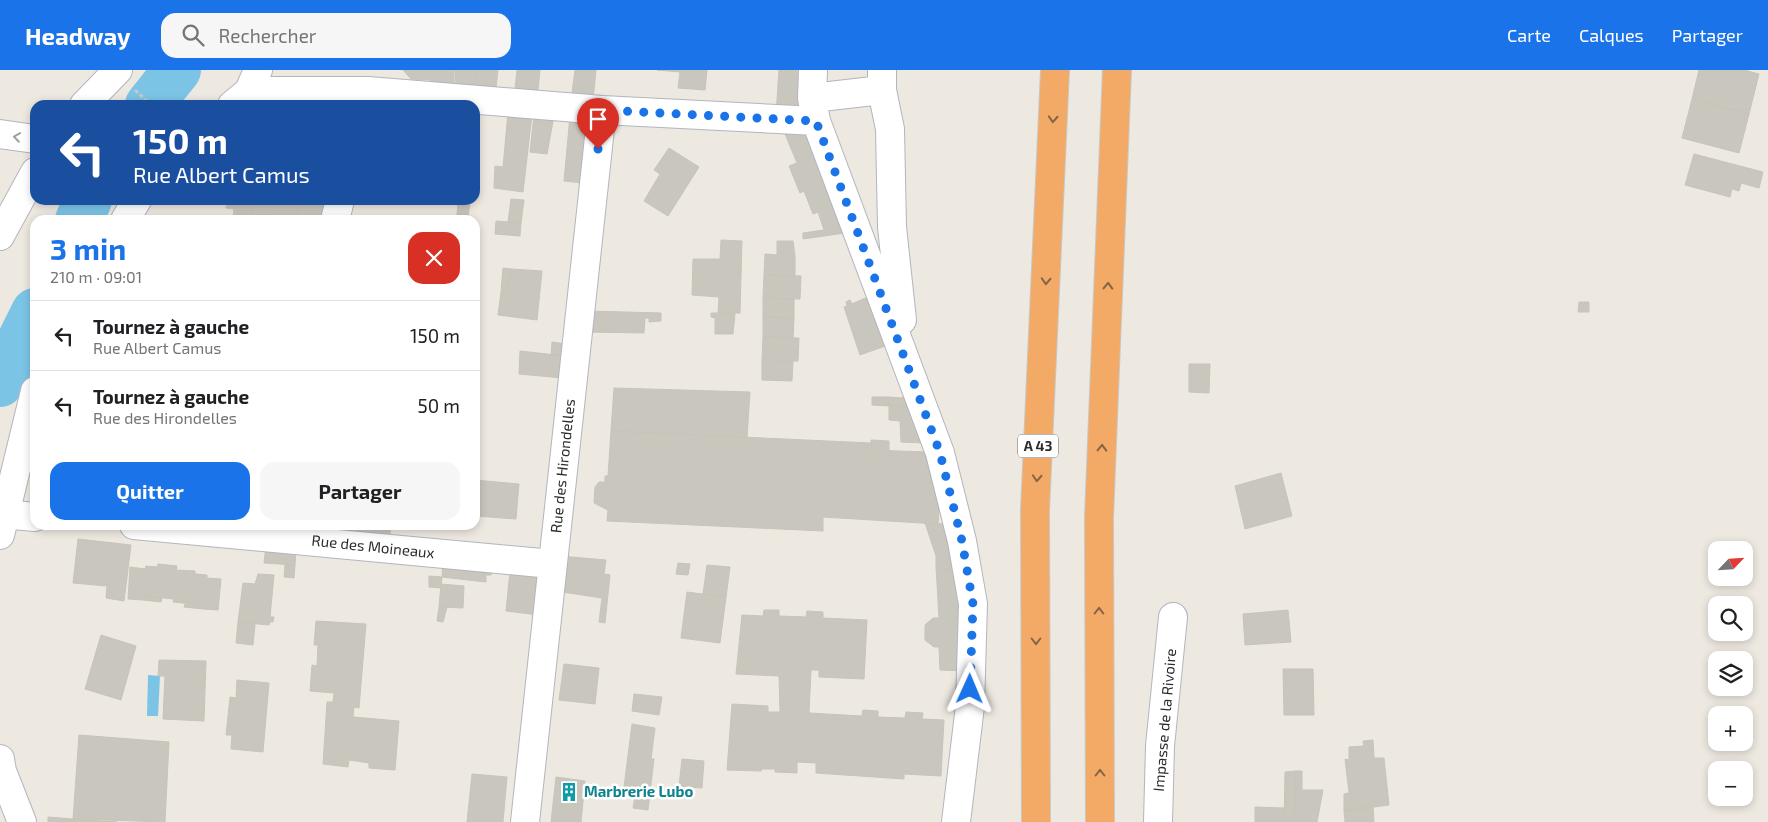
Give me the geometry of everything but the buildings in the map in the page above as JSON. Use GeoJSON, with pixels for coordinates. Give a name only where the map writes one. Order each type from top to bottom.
{"type":"FeatureCollection","features":[{"type":"Feature","properties":{"kind":"highway","name":"A 43"},"geometry":{"type":"LineString","coordinates":[[1036,822],[1035,510],[1055,70]]}},
{"type":"Feature","properties":{"kind":"highway"},"geometry":{"type":"LineString","coordinates":[[1100,822],[1099,516],[1117,70]]}},
{"type":"Feature","properties":{"kind":"street"},"geometry":{"type":"LineString","coordinates":[[813,70],[814,109],[940,453],[962,541],[973,604],[970,706],[956,822]]}},
{"type":"Feature","properties":{"kind":"street"},"geometry":{"type":"LineString","coordinates":[[92,100],[125,79]]}},
{"type":"Feature","properties":{"kind":"street"},"geometry":{"type":"LineString","coordinates":[[480,104],[602,110],[814,109],[882,80],[890,130],[892,227],[907,359]]}},
{"type":"Feature","properties":{"kind":"street"},"geometry":{"type":"LineString","coordinates":[[247,89],[405,100]]}},
{"type":"Feature","properties":{"kind":"street","name":"Rue des Hirondelles"},"geometry":{"type":"LineString","coordinates":[[525,822],[602,110]]}},
{"type":"Feature","properties":{"kind":"street"},"geometry":{"type":"LineString","coordinates":[[0,134],[30,138]]}},
{"type":"Feature","properties":{"kind":"street"},"geometry":{"type":"LineString","coordinates":[[0,236],[30,181]]}},
{"type":"Feature","properties":{"kind":"street"},"geometry":{"type":"LineString","coordinates":[[30,411],[2,525],[30,518]]}},
{"type":"Feature","properties":{"kind":"street","name":"Rue des Moineaux"},"geometry":{"type":"LineString","coordinates":[[258,530],[552,564]]}},
{"type":"Feature","properties":{"kind":"street","name":"Impasse de la Rivoire"},"geometry":{"type":"LineString","coordinates":[[1158,822],[1160,746],[1173,618]]}},
{"type":"Feature","properties":{"kind":"street"},"geometry":{"type":"LineString","coordinates":[[0,759],[2,771],[22,822]]}},
{"type":"Feature","properties":{"kind":"path"},"geometry":{"type":"LineString","coordinates":[[125,79],[147,100]]}},
{"type":"Feature","properties":{"kind":"water"},"geometry":{"type":"Polygon","coordinates":[[[148,675],[160,676],[158,716],[147,716],[148,675]]]}},
{"type":"Feature","properties":{"kind":"waterway"},"geometry":{"type":"LineString","coordinates":[[153,100],[177,70]]}},
{"type":"Feature","properties":{"kind":"waterway"},"geometry":{"type":"LineString","coordinates":[[81,215],[86,205]]}},
{"type":"Feature","properties":{"kind":"waterway"},"geometry":{"type":"LineString","coordinates":[[0,383],[30,322]]}},
{"type":"Feature","properties":{"kind":"place","name":"Marbrerie Lubo"},"geometry":{"type":"Point","coordinates":[569,792]}},
{"type":"Feature","properties":{"kind":"route"},"geometry":{"type":"LineString","coordinates":[[598,149],[602,110],[816,121],[907,359],[940,453],[962,541],[973,604],[970,689]]}}]}
